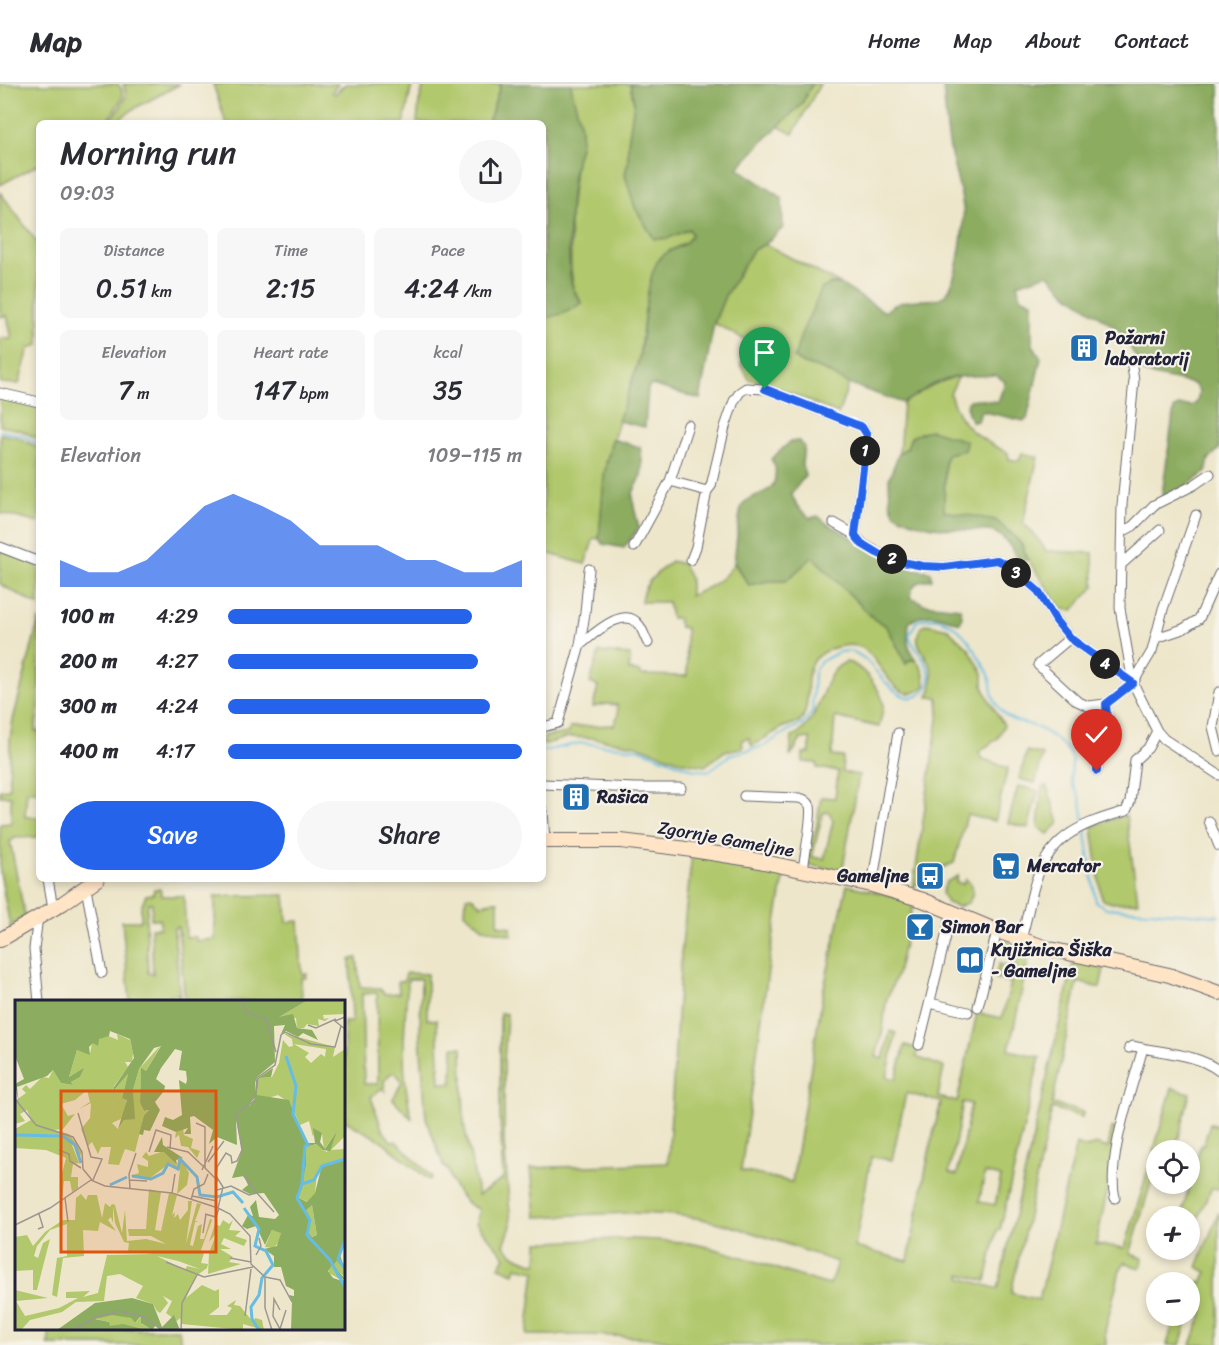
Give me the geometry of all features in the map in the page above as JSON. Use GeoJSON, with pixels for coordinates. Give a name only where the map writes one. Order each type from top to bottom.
{"type":"FeatureCollection","features":[{"type":"Feature","properties":{"kind":"street"},"geometry":{"type":"LineString","coordinates":[[1132,367],[1134,380],[1122,532],[1120,608],[1133,683],[1157,731],[1164,739],[1219,775]]}},
{"type":"Feature","properties":{"kind":"street"},"geometry":{"type":"LineString","coordinates":[[691,560],[725,427],[734,401],[746,388],[765,389],[862,427],[867,435],[855,535]]}},
{"type":"Feature","properties":{"kind":"street"},"geometry":{"type":"LineString","coordinates":[[0,393],[36,401]]}},
{"type":"Feature","properties":{"kind":"street"},"geometry":{"type":"LineString","coordinates":[[634,547],[670,481],[688,426]]}},
{"type":"Feature","properties":{"kind":"street"},"geometry":{"type":"LineString","coordinates":[[1122,532],[1133,526],[1154,505],[1186,490],[1210,474]]}},
{"type":"Feature","properties":{"kind":"street"},"geometry":{"type":"LineString","coordinates":[[670,481],[707,491]]}},
{"type":"Feature","properties":{"kind":"street"},"geometry":{"type":"LineString","coordinates":[[1070,638],[1038,665],[1077,701],[1088,706],[1106,704],[1133,683],[1152,651],[1163,609],[1196,515]]}},
{"type":"Feature","properties":{"kind":"street"},"geometry":{"type":"LineString","coordinates":[[834,523],[855,535],[862,544],[892,560],[923,566],[944,567],[997,560],[1008,565],[1038,591],[1056,621],[1070,638],[1133,683]]}},
{"type":"Feature","properties":{"kind":"street"},"geometry":{"type":"LineString","coordinates":[[1122,564],[1160,530]]}},
{"type":"Feature","properties":{"kind":"street"},"geometry":{"type":"LineString","coordinates":[[0,547],[36,561]]}},
{"type":"Feature","properties":{"kind":"street"},"geometry":{"type":"LineString","coordinates":[[546,726],[558,723],[580,645],[589,569]]}},
{"type":"Feature","properties":{"kind":"street"},"geometry":{"type":"LineString","coordinates":[[1156,638],[1183,629],[1199,619],[1219,574]]}},
{"type":"Feature","properties":{"kind":"street"},"geometry":{"type":"LineString","coordinates":[[580,645],[616,619],[636,621],[648,643]]}},
{"type":"Feature","properties":{"kind":"street"},"geometry":{"type":"LineString","coordinates":[[1219,692],[1213,727],[1219,751]]}},
{"type":"Feature","properties":{"kind":"street"},"geometry":{"type":"LineString","coordinates":[[1097,771],[1097,748],[1109,739],[1106,704]]}},
{"type":"Feature","properties":{"kind":"street"},"geometry":{"type":"LineString","coordinates":[[1021,939],[1034,888],[1047,855],[1055,844],[1077,828],[1126,811],[1130,802],[1135,760],[1148,748],[1157,731]]}},
{"type":"Feature","properties":{"kind":"street"},"geometry":{"type":"LineString","coordinates":[[872,885],[898,733]]}},
{"type":"Feature","properties":{"kind":"street"},"geometry":{"type":"LineString","coordinates":[[546,784],[681,788]]}},
{"type":"Feature","properties":{"kind":"street","name":"Zgornje Gameljne"},"geometry":{"type":"LineString","coordinates":[[546,841],[597,840],[646,843],[750,859],[803,871],[810,805],[806,800],[799,798],[744,796]]}},
{"type":"Feature","properties":{"kind":"street"},"geometry":{"type":"LineString","coordinates":[[1209,821],[1219,846]]}},
{"type":"Feature","properties":{"kind":"street"},"geometry":{"type":"LineString","coordinates":[[803,871],[909,895],[997,931],[1065,953],[1169,975],[1219,993]]}},
{"type":"Feature","properties":{"kind":"street"},"geometry":{"type":"LineString","coordinates":[[49,882],[53,908]]}},
{"type":"Feature","properties":{"kind":"street"},"geometry":{"type":"LineString","coordinates":[[0,940],[92,883],[102,973]]}},
{"type":"Feature","properties":{"kind":"street"},"geometry":{"type":"LineString","coordinates":[[919,1045],[952,912]]}},
{"type":"Feature","properties":{"kind":"street"},"geometry":{"type":"LineString","coordinates":[[38,916],[34,949],[39,1000]]}},
{"type":"Feature","properties":{"kind":"street"},"geometry":{"type":"LineString","coordinates":[[978,1007],[997,931]]}},
{"type":"Feature","properties":{"kind":"street"},"geometry":{"type":"LineString","coordinates":[[930,1003],[968,1012]]}},
{"type":"Feature","properties":{"kind":"street"},"geometry":{"type":"LineString","coordinates":[[1129,1048],[1133,1046],[1189,1057],[1214,1066],[1219,1071]]}},
{"type":"Feature","properties":{"kind":"street"},"geometry":{"type":"LineString","coordinates":[[1115,1198],[1112,1185],[1117,1145],[1143,1048]]}},
{"type":"Feature","properties":{"kind":"green space"},"geometry":{"type":"Polygon","coordinates":[[[0,84],[118,84],[122,90],[122,99],[108,120],[36,120],[36,166],[0,185],[0,84]]]}},
{"type":"Feature","properties":{"kind":"green space"},"geometry":{"type":"Polygon","coordinates":[[[123,84],[180,84],[135,108],[119,120],[111,120],[124,100],[123,84]]]}},
{"type":"Feature","properties":{"kind":"green space"},"geometry":{"type":"Polygon","coordinates":[[[213,84],[338,84],[332,92],[335,94],[345,84],[412,84],[405,120],[225,120],[213,84]]]}},
{"type":"Feature","properties":{"kind":"green space"},"geometry":{"type":"Polygon","coordinates":[[[424,84],[501,84],[489,120],[417,120],[424,84]]]}},
{"type":"Feature","properties":{"kind":"green space"},"geometry":{"type":"Polygon","coordinates":[[[501,84],[571,84],[579,118],[581,142],[573,178],[569,248],[571,280],[574,291],[582,303],[568,311],[546,317],[546,120],[489,120],[501,84]]]}},
{"type":"Feature","properties":{"kind":"green space"},"geometry":{"type":"Polygon","coordinates":[[[571,84],[630,84],[634,103],[625,175],[644,222],[654,239],[690,229],[692,234],[687,242],[669,251],[645,309],[639,358],[606,462],[599,539],[594,538],[585,564],[546,553],[546,317],[582,303],[574,290],[571,270],[570,213],[580,125],[572,98],[571,84]]]}},
{"type":"Feature","properties":{"kind":"green space"},"geometry":{"type":"Polygon","coordinates":[[[630,84],[812,84],[801,105],[738,168],[782,198],[783,228],[765,244],[753,250],[725,296],[714,323],[700,399],[652,385],[648,388],[645,427],[618,421],[639,358],[647,296],[657,262],[665,254],[685,243],[692,234],[689,229],[667,239],[654,239],[635,208],[625,175],[634,103],[630,84]]]}},
{"type":"Feature","properties":{"kind":"green space"},"geometry":{"type":"Polygon","coordinates":[[[812,84],[820,84],[793,134],[777,126],[801,105],[812,84]]]}},
{"type":"Feature","properties":{"kind":"green space"},"geometry":{"type":"Polygon","coordinates":[[[939,84],[1219,84],[1219,449],[1209,459],[1206,472],[1182,489],[1164,497],[1162,495],[1174,408],[1192,406],[1197,402],[1199,391],[1194,384],[1144,373],[1126,339],[1117,329],[1069,295],[1048,274],[1017,284],[1021,297],[1032,302],[1032,343],[1041,358],[1027,419],[1024,421],[981,411],[978,421],[973,422],[967,409],[969,400],[998,402],[1005,382],[996,375],[954,377],[932,385],[903,403],[849,384],[794,358],[802,332],[822,288],[831,284],[840,284],[885,312],[901,302],[940,298],[949,289],[959,253],[963,207],[951,156],[943,85],[939,84]]]}},
{"type":"Feature","properties":{"kind":"green space"},"geometry":{"type":"Polygon","coordinates":[[[0,192],[36,241],[36,346],[29,348],[19,384],[0,383],[0,338],[12,339],[7,315],[0,317],[0,192]]]}},
{"type":"Feature","properties":{"kind":"green space"},"geometry":{"type":"Polygon","coordinates":[[[765,244],[840,284],[830,284],[802,363],[823,370],[849,384],[838,414],[774,386],[749,379],[741,365],[749,342],[714,323],[725,295],[753,250],[765,244]]]}},
{"type":"Feature","properties":{"kind":"green space"},"geometry":{"type":"Polygon","coordinates":[[[959,375],[950,394],[965,424],[979,437],[1008,453],[1009,459],[1019,461],[1022,453],[1038,457],[1023,523],[1046,551],[1093,553],[1094,587],[1073,610],[1062,609],[1028,560],[1022,545],[1011,532],[944,511],[945,460],[948,454],[965,450],[914,436],[911,437],[907,448],[899,453],[903,403],[932,385],[959,375]]]}},
{"type":"Feature","properties":{"kind":"green space"},"geometry":{"type":"Polygon","coordinates":[[[0,397],[36,405],[36,438],[20,430],[0,426],[0,397]]]}},
{"type":"Feature","properties":{"kind":"green space"},"geometry":{"type":"Polygon","coordinates":[[[931,430],[966,441],[965,450],[948,454],[945,460],[944,511],[996,520],[1022,545],[1028,560],[1019,561],[1004,539],[991,531],[928,526],[894,513],[890,502],[889,479],[899,453],[907,448],[911,437],[931,430]]]}},
{"type":"Feature","properties":{"kind":"green space"},"geometry":{"type":"Polygon","coordinates":[[[0,434],[17,437],[36,446],[36,522],[0,513],[0,434]]]}},
{"type":"Feature","properties":{"kind":"green space"},"geometry":{"type":"Polygon","coordinates":[[[612,439],[640,447],[642,460],[641,477],[633,494],[639,528],[624,548],[603,544],[599,539],[604,476],[612,439]]]}},
{"type":"Feature","properties":{"kind":"green space"},"geometry":{"type":"Polygon","coordinates":[[[799,441],[804,446],[802,464],[805,476],[791,494],[799,508],[810,518],[818,516],[826,523],[905,567],[931,572],[932,579],[914,586],[911,597],[924,604],[960,608],[962,616],[960,623],[927,615],[909,623],[908,643],[916,660],[909,660],[906,664],[885,625],[875,620],[813,557],[786,581],[768,581],[749,585],[734,563],[742,506],[750,498],[766,491],[774,483],[776,472],[771,459],[790,442],[799,441]]]}},
{"type":"Feature","properties":{"kind":"green space"},"geometry":{"type":"Polygon","coordinates":[[[0,550],[36,563],[36,604],[0,584],[0,550]]]}},
{"type":"Feature","properties":{"kind":"green space"},"geometry":{"type":"Polygon","coordinates":[[[812,556],[875,620],[885,625],[906,664],[909,660],[916,660],[923,672],[925,686],[915,692],[906,693],[891,682],[871,655],[861,647],[837,647],[822,653],[809,670],[807,701],[800,722],[783,727],[752,746],[749,738],[742,740],[743,748],[725,751],[705,766],[683,762],[636,745],[592,738],[569,737],[546,744],[546,737],[569,733],[570,727],[614,725],[618,715],[617,705],[607,704],[593,707],[598,686],[590,683],[599,652],[630,655],[629,670],[639,672],[640,675],[687,676],[686,628],[679,627],[678,618],[671,618],[668,602],[641,602],[644,589],[671,561],[683,564],[690,579],[690,596],[720,579],[734,563],[749,585],[768,581],[786,581],[812,556]]]}},
{"type":"Feature","properties":{"kind":"green space"},"geometry":{"type":"Polygon","coordinates":[[[926,624],[948,629],[969,649],[983,673],[983,686],[1004,725],[998,738],[979,752],[983,759],[1008,768],[995,821],[967,815],[954,863],[932,873],[913,888],[939,713],[938,697],[928,697],[932,684],[932,671],[918,642],[921,627],[926,624]]]}},
{"type":"Feature","properties":{"kind":"green space"},"geometry":{"type":"Polygon","coordinates":[[[36,631],[36,791],[27,791],[25,817],[36,817],[36,837],[14,838],[10,841],[25,917],[10,926],[0,872],[0,824],[11,823],[11,796],[0,796],[0,790],[9,789],[10,739],[36,631]]]}},
{"type":"Feature","properties":{"kind":"green space"},"geometry":{"type":"Polygon","coordinates":[[[846,662],[857,667],[878,691],[883,706],[879,727],[835,717],[832,756],[843,757],[842,772],[859,775],[842,873],[807,864],[808,847],[816,829],[821,797],[835,798],[838,771],[817,768],[817,763],[803,762],[803,753],[810,753],[810,738],[801,739],[790,757],[792,737],[811,719],[837,668],[846,662]],[[829,812],[823,813],[812,857],[824,859],[833,821],[829,812]]]}},
{"type":"Feature","properties":{"kind":"green space"},"geometry":{"type":"Polygon","coordinates":[[[1027,751],[1043,755],[1035,783],[1019,779],[1027,751]]]}},
{"type":"Feature","properties":{"kind":"green space"},"geometry":{"type":"Polygon","coordinates":[[[1018,786],[1038,791],[1028,828],[1008,823],[1018,786]]]}},
{"type":"Feature","properties":{"kind":"green space"},"geometry":{"type":"Polygon","coordinates":[[[1047,786],[1059,823],[1048,834],[1038,827],[1042,787],[1047,786]]]}},
{"type":"Feature","properties":{"kind":"green space"},"geometry":{"type":"Polygon","coordinates":[[[1126,815],[1138,902],[1112,903],[1103,900],[1101,895],[1092,826],[1126,815]]]}},
{"type":"Feature","properties":{"kind":"green space"},"geometry":{"type":"Polygon","coordinates":[[[692,854],[785,871],[770,956],[741,1171],[792,1182],[823,992],[847,885],[914,901],[897,974],[886,1001],[883,1029],[876,1057],[883,1059],[890,1031],[896,1033],[887,1077],[896,1079],[905,1045],[918,1049],[916,1057],[944,1067],[938,1097],[957,1102],[977,1013],[1002,1018],[1011,983],[995,978],[999,964],[1014,968],[1019,951],[997,945],[1000,939],[1031,947],[1009,1050],[1040,1057],[986,1281],[961,1274],[961,1278],[998,1289],[1074,960],[1104,968],[1100,988],[1078,982],[1052,1104],[1083,1112],[1082,1117],[1052,1108],[1011,1293],[1039,1300],[1076,1144],[1087,1148],[1095,1144],[1108,1148],[1112,1127],[1120,1131],[1096,1244],[1125,1248],[1146,1177],[1148,1194],[1130,1254],[1143,1258],[1140,1269],[1125,1262],[1120,1270],[1105,1331],[1106,1345],[690,1345],[653,1338],[527,1335],[535,1271],[516,1267],[514,1273],[499,1267],[505,1257],[476,1223],[479,1209],[463,1199],[455,1188],[448,1169],[444,1167],[426,1118],[420,1036],[421,979],[408,979],[405,1014],[404,1067],[412,1119],[393,1099],[402,1081],[396,1073],[391,1073],[384,1081],[385,1091],[382,1088],[371,1097],[382,1129],[391,1141],[396,1141],[432,1177],[429,1180],[382,1141],[345,1121],[345,1022],[352,1022],[350,959],[357,958],[360,987],[379,988],[385,994],[399,993],[398,981],[404,981],[406,973],[427,974],[427,1019],[437,1020],[440,1083],[452,1083],[453,1047],[462,1047],[464,1124],[478,1195],[503,1179],[500,1119],[500,1013],[507,1014],[504,1062],[504,1142],[511,1226],[504,1245],[514,1255],[537,1264],[538,1242],[616,1239],[675,1241],[729,1253],[830,1285],[837,1262],[761,1235],[703,1219],[647,1213],[536,1217],[531,1168],[668,1163],[681,954],[692,854]],[[377,993],[362,994],[364,1084],[378,1084],[377,993]],[[906,1093],[892,1160],[871,1157],[855,1247],[908,1261],[941,1102],[906,1093]],[[963,1102],[949,1173],[957,1175],[971,1104],[963,1102]],[[985,1173],[979,1202],[995,1205],[1001,1177],[985,1173]]]}},
{"type":"Feature","properties":{"kind":"green space"},"geometry":{"type":"Polygon","coordinates":[[[958,876],[956,882],[963,884],[966,879],[973,890],[968,903],[958,907],[947,903],[942,893],[946,882],[958,876]]]}},
{"type":"Feature","properties":{"kind":"green space"},"geometry":{"type":"Polygon","coordinates":[[[154,889],[160,889],[162,896],[184,896],[186,937],[196,937],[196,941],[215,939],[215,896],[285,895],[287,922],[299,921],[302,974],[307,974],[306,978],[301,978],[302,1000],[185,1000],[178,927],[174,928],[180,1000],[178,994],[170,995],[170,1000],[130,1000],[122,921],[141,921],[141,908],[146,895],[153,894],[154,889]],[[148,903],[146,921],[148,973],[153,974],[151,928],[160,928],[160,919],[151,919],[152,903],[148,903]]]}},
{"type":"Feature","properties":{"kind":"green space"},"geometry":{"type":"Polygon","coordinates":[[[471,896],[481,905],[498,901],[498,925],[511,927],[512,935],[483,928],[465,913],[466,897],[471,896]]]}},
{"type":"Feature","properties":{"kind":"green space"},"geometry":{"type":"Polygon","coordinates":[[[1172,1088],[1190,1093],[1178,1140],[1157,1140],[1172,1088]]]}},
{"type":"Feature","properties":{"kind":"green space"},"geometry":{"type":"Polygon","coordinates":[[[1210,1123],[1219,1127],[1219,1189],[1212,1188],[1200,1214],[1200,1206],[1184,1206],[1187,1194],[1200,1194],[1200,1147],[1204,1144],[1210,1123]]]}},
{"type":"Feature","properties":{"kind":"green space"},"geometry":{"type":"Polygon","coordinates":[[[1219,1212],[1219,1345],[1191,1345],[1198,1326],[1200,1326],[1203,1311],[1200,1310],[1200,1283],[1202,1284],[1207,1272],[1197,1267],[1219,1212]]]}},
{"type":"Feature","properties":{"kind":"green space"},"geometry":{"type":"Polygon","coordinates":[[[1172,1326],[1186,1326],[1180,1345],[1167,1345],[1172,1326]]]}},
{"type":"Feature","properties":{"kind":"green space"},"geometry":{"type":"Polygon","coordinates":[[[50,1330],[179,1330],[181,1345],[48,1345],[50,1330]]]}},
{"type":"Feature","properties":{"kind":"waterway"},"geometry":{"type":"LineString","coordinates":[[0,431],[21,435],[36,442]]}},
{"type":"Feature","properties":{"kind":"waterway"},"geometry":{"type":"LineString","coordinates":[[546,750],[581,743],[640,749],[695,770],[709,771],[730,755],[764,746],[803,724],[812,712],[814,672],[820,662],[839,652],[852,651],[862,657],[899,694],[914,697],[922,693],[929,684],[929,671],[909,635],[917,621],[938,619],[955,627],[975,650],[988,673],[992,693],[1000,709],[1013,720],[1041,729],[1067,750],[1072,760],[1071,777],[1080,799],[1084,822]]}},
{"type":"Feature","properties":{"kind":"waterway"},"geometry":{"type":"LineString","coordinates":[[1085,827],[1096,902],[1106,908],[1219,916]]}},
{"type":"Feature","properties":{"kind":"place","name":"Požarni laboratorij"},"geometry":{"type":"Point","coordinates":[1084,348]}},
{"type":"Feature","properties":{"kind":"place","name":"Rašica"},"geometry":{"type":"Point","coordinates":[576,797]}},
{"type":"Feature","properties":{"kind":"place","name":"Mercator"},"geometry":{"type":"Point","coordinates":[1006,866]}},
{"type":"Feature","properties":{"kind":"place","name":"Gameljne"},"geometry":{"type":"Point","coordinates":[930,876]}},
{"type":"Feature","properties":{"kind":"place","name":"Simon Bar"},"geometry":{"type":"Point","coordinates":[920,927]}},
{"type":"Feature","properties":{"kind":"place","name":"Knjižnica Šiška - Gameljne"},"geometry":{"type":"Point","coordinates":[970,960]}},
{"type":"Feature","properties":{"kind":"route"},"geometry":{"type":"LineString","coordinates":[[765,389],[862,427],[867,435],[855,535],[862,544],[892,560],[923,566],[965,565],[984,560],[997,560],[1008,565],[1038,591],[1056,621],[1070,638],[1133,683],[1106,704],[1109,739],[1097,748],[1095,754],[1097,771]]}}]}
